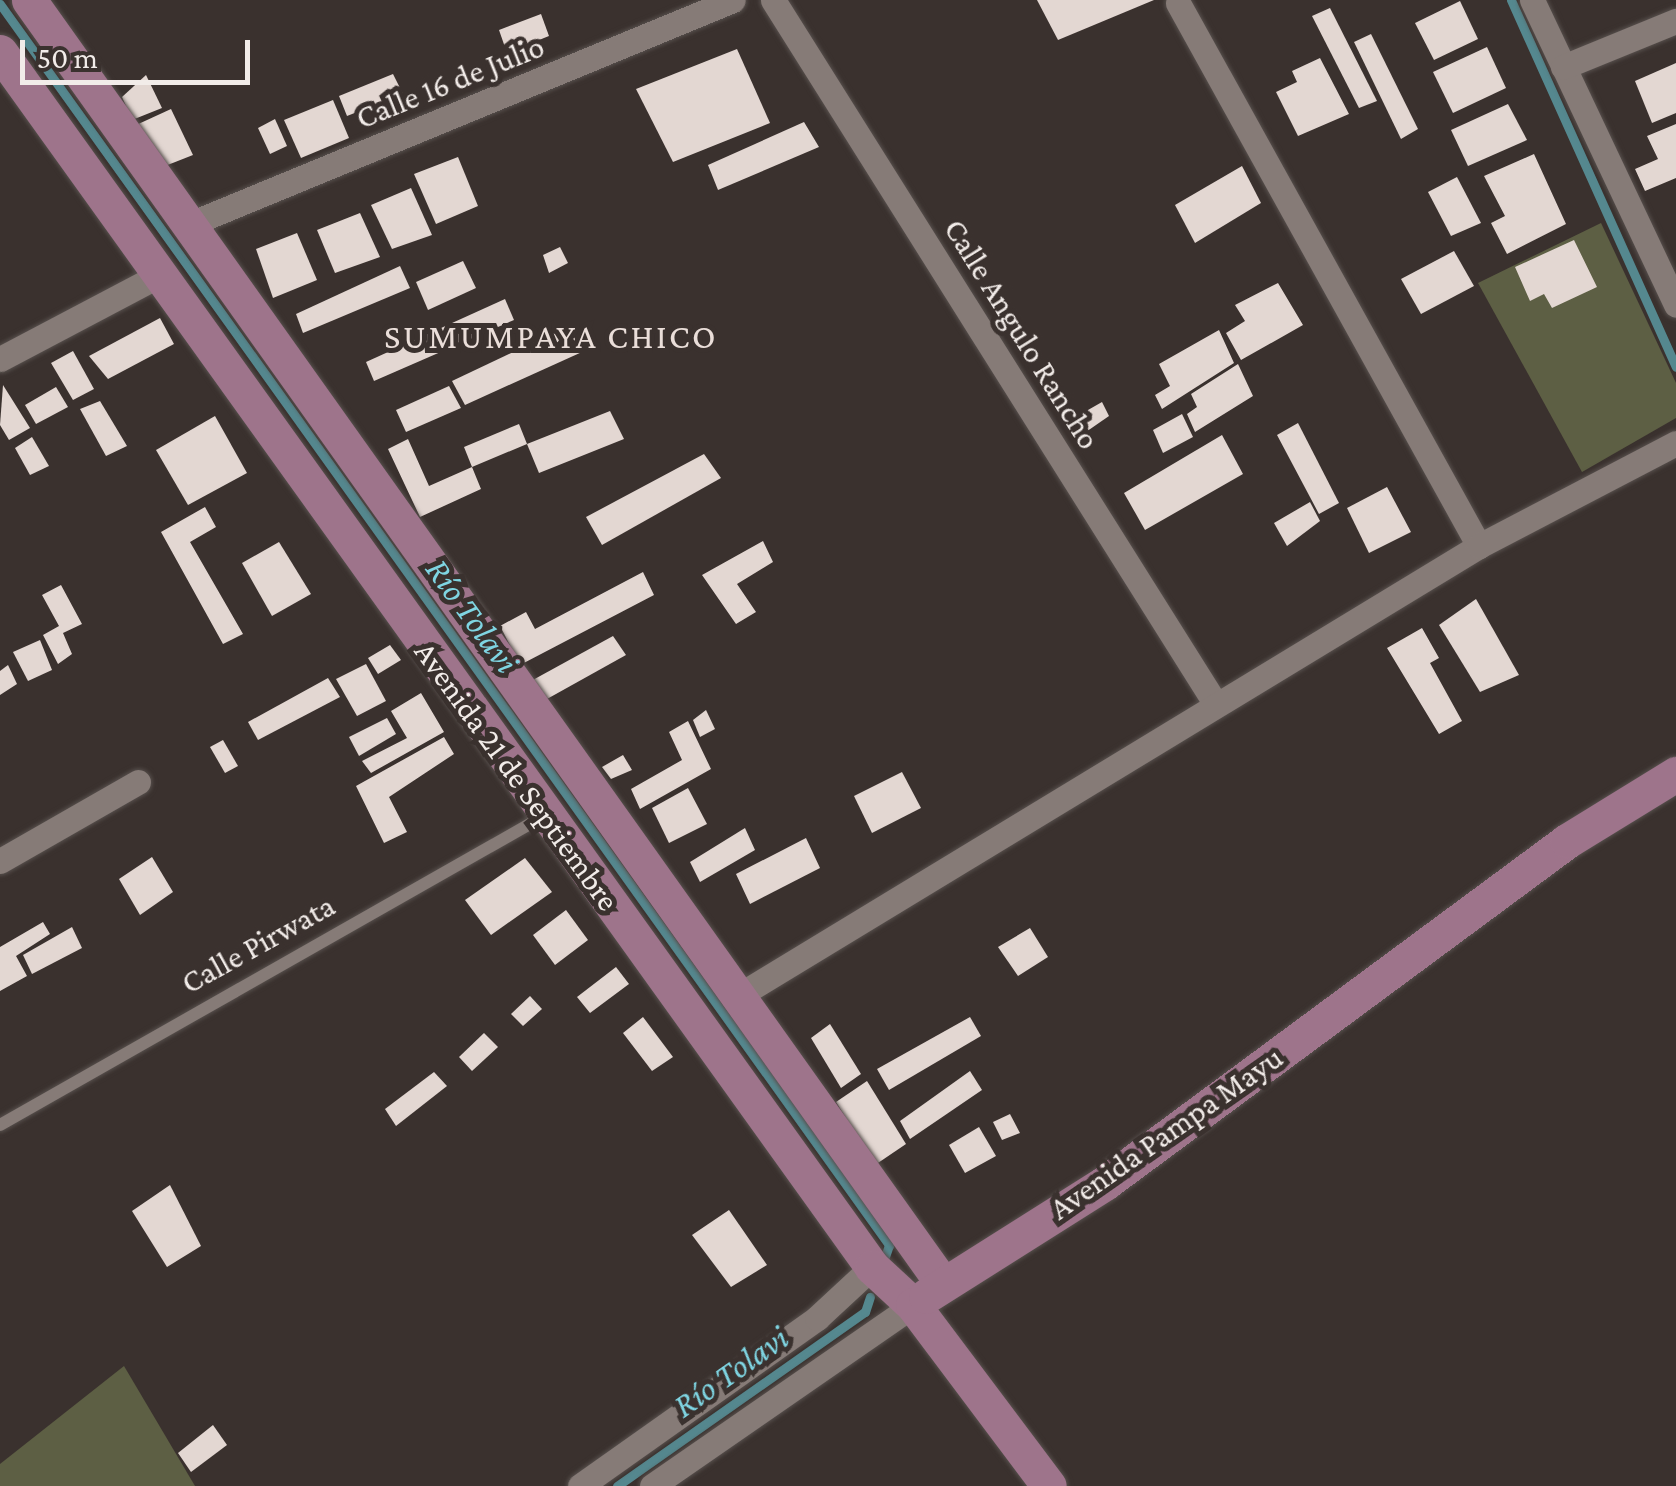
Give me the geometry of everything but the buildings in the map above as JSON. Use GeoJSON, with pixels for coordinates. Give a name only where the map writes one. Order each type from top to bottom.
{"type":"FeatureCollection","features":[{"type":"Feature","properties":{"kind":"street","name":"Avenida 21 de Septiembre"},"geometry":{"type":"LineString","coordinates":[[29,0],[943,1284]]}},
{"type":"Feature","properties":{"kind":"street","name":"Calle 16 de Julio"},"geometry":{"type":"LineString","coordinates":[[190,224],[733,0]]}},
{"type":"Feature","properties":{"kind":"street","name":"Calle Angulo Rancho"},"geometry":{"type":"LineString","coordinates":[[773,0],[1216,703]]}},
{"type":"Feature","properties":{"kind":"street"},"geometry":{"type":"LineString","coordinates":[[1532,0],[1676,306]]}},
{"type":"Feature","properties":{"kind":"street"},"geometry":{"type":"LineString","coordinates":[[1177,2],[1478,546]]}},
{"type":"Feature","properties":{"kind":"street"},"geometry":{"type":"LineString","coordinates":[[1563,68],[1676,21]]}},
{"type":"Feature","properties":{"kind":"street","name":"Avenida 21 de Septiembre"},"geometry":{"type":"LineString","coordinates":[[0,52],[872,1267],[913,1305],[1049,1486]]}},
{"type":"Feature","properties":{"kind":"street"},"geometry":{"type":"LineString","coordinates":[[0,358],[158,275]]}},
{"type":"Feature","properties":{"kind":"street"},"geometry":{"type":"LineString","coordinates":[[738,996],[1478,546],[1676,444]]}},
{"type":"Feature","properties":{"kind":"street","name":"Avenida Pampa Mayu"},"geometry":{"type":"LineString","coordinates":[[652,1486],[943,1284],[1106,1182],[1567,840],[1676,774]]}},
{"type":"Feature","properties":{"kind":"street"},"geometry":{"type":"LineString","coordinates":[[0,861],[138,782]]}},
{"type":"Feature","properties":{"kind":"street"},"geometry":{"type":"LineString","coordinates":[[580,1486],[817,1318],[872,1267]]}},
{"type":"Feature","properties":{"kind":"lane","name":"Calle Pirwata"},"geometry":{"type":"LineString","coordinates":[[0,1126],[546,814]]}},
{"type":"Feature","properties":{"kind":"green space"},"geometry":{"type":"Polygon","coordinates":[[[1601,223],[1676,383],[1676,418],[1582,472],[1478,283],[1601,223]]]}},
{"type":"Feature","properties":{"kind":"green space"},"geometry":{"type":"Polygon","coordinates":[[[124,1366],[195,1486],[0,1486],[0,1464],[124,1366]]]}},
{"type":"Feature","properties":{"kind":"waterway"},"geometry":{"type":"LineString","coordinates":[[1511,0],[1676,367]]}},
{"type":"Feature","properties":{"kind":"waterway","name":"Río Tolavi"},"geometry":{"type":"LineString","coordinates":[[0,4],[889,1245],[883,1262]]}},
{"type":"Feature","properties":{"kind":"waterway","name":"Río Tolavi"},"geometry":{"type":"LineString","coordinates":[[617,1486],[865,1312],[870,1297]]}},
{"type":"Feature","properties":{"kind":"district","name":"SUMUMPAYA CHICO"},"geometry":{"type":"Point","coordinates":[551,337]}}]}
